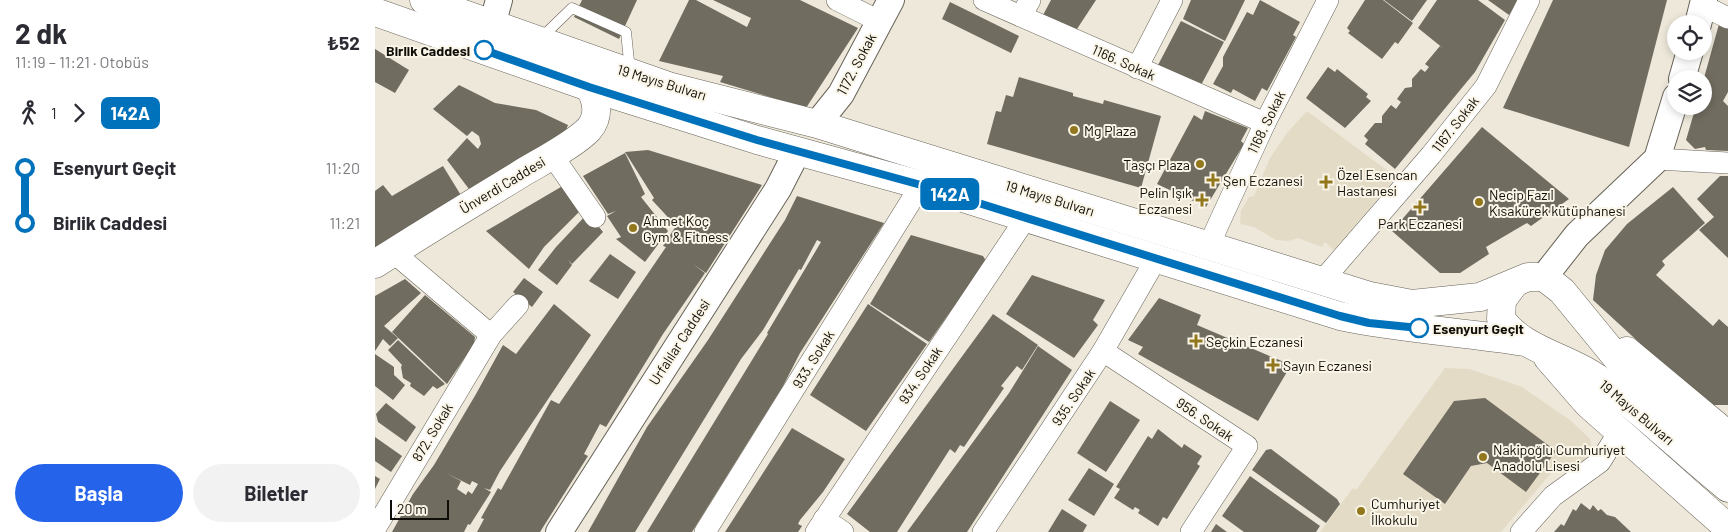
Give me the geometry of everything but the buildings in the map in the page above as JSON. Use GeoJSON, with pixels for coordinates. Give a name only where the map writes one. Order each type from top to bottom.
{"type":"FeatureCollection","features":[{"type":"Feature","properties":{"kind":"main road","name":"19 Mayıs Bulvarı"},"geometry":{"type":"LineString","coordinates":[[424,0],[495,12],[538,41],[631,74],[817,124],[1370,296],[1412,304],[1480,297],[1529,277],[1553,284],[1644,391],[1728,459]]}},
{"type":"Feature","properties":{"kind":"main road","name":"19 Mayıs Bulvarı"},"geometry":{"type":"LineString","coordinates":[[375,12],[589,87],[797,152],[921,185],[1340,316],[1369,323],[1480,334],[1532,345],[1566,360],[1596,378],[1728,488]]}},
{"type":"Feature","properties":{"kind":"main road","name":"Ünverdi Caddesi"},"geometry":{"type":"LineString","coordinates":[[384,258],[552,155],[588,130],[594,120],[597,109],[595,96],[589,87]]}},
{"type":"Feature","properties":{"kind":"main road"},"geometry":{"type":"LineString","coordinates":[[797,152],[817,124]]}},
{"type":"Feature","properties":{"kind":"main road"},"geometry":{"type":"LineString","coordinates":[[1514,284],[1502,300],[1501,319],[1508,329],[1532,345],[1589,404],[1728,528]]}},
{"type":"Feature","properties":{"kind":"main road"},"geometry":{"type":"LineString","coordinates":[[1597,335],[1614,340],[1728,435]]}},
{"type":"Feature","properties":{"kind":"street"},"geometry":{"type":"LineString","coordinates":[[837,0],[885,10]]}},
{"type":"Feature","properties":{"kind":"street","name":"1166. Sokak"},"geometry":{"type":"LineString","coordinates":[[984,0],[1025,8],[1137,68],[1265,124]]}},
{"type":"Feature","properties":{"kind":"street"},"geometry":{"type":"LineString","coordinates":[[1137,68],[1172,0]]}},
{"type":"Feature","properties":{"kind":"street","name":"1168. Sokak"},"geometry":{"type":"LineString","coordinates":[[1208,246],[1265,124],[1328,0]]}},
{"type":"Feature","properties":{"kind":"street","name":"1167. Sokak"},"geometry":{"type":"LineString","coordinates":[[1322,281],[1431,155],[1486,86],[1529,0]]}},
{"type":"Feature","properties":{"kind":"street","name":"1172. Sokak"},"geometry":{"type":"LineString","coordinates":[[817,124],[841,94],[885,10]]}},
{"type":"Feature","properties":{"kind":"street"},"geometry":{"type":"LineString","coordinates":[[1702,10],[1728,18]]}},
{"type":"Feature","properties":{"kind":"street"},"geometry":{"type":"LineString","coordinates":[[1553,284],[1577,235],[1657,159],[1670,115]]}},
{"type":"Feature","properties":{"kind":"street","name":"Urfalılar Caddesi"},"geometry":{"type":"LineString","coordinates":[[559,532],[778,190],[797,152]]}},
{"type":"Feature","properties":{"kind":"street"},"geometry":{"type":"LineString","coordinates":[[552,155],[595,217]]}},
{"type":"Feature","properties":{"kind":"street"},"geometry":{"type":"LineString","coordinates":[[1657,159],[1728,163]]}},
{"type":"Feature","properties":{"kind":"street","name":"933. Sokak"},"geometry":{"type":"LineString","coordinates":[[705,532],[921,185]]}},
{"type":"Feature","properties":{"kind":"street","name":"934. Sokak"},"geometry":{"type":"LineString","coordinates":[[820,526],[1025,218]]}},
{"type":"Feature","properties":{"kind":"street"},"geometry":{"type":"LineString","coordinates":[[384,258],[491,335]]}},
{"type":"Feature","properties":{"kind":"street","name":"935. Sokak"},"geometry":{"type":"LineString","coordinates":[[983,532],[1103,351],[1156,258]]}},
{"type":"Feature","properties":{"kind":"street","name":"872. Sokak"},"geometry":{"type":"LineString","coordinates":[[375,529],[491,335],[518,305]]}},
{"type":"Feature","properties":{"kind":"street","name":"956. Sokak"},"geometry":{"type":"LineString","coordinates":[[1103,351],[1247,446],[1191,532]]}},
{"type":"Feature","properties":{"kind":"street"},"geometry":{"type":"LineString","coordinates":[[1521,532],[1553,496],[1599,462],[1619,432]]}},
{"type":"Feature","properties":{"kind":"street"},"geometry":{"type":"LineString","coordinates":[[820,526],[843,532]]}},
{"type":"Feature","properties":{"kind":"lane"},"geometry":{"type":"LineString","coordinates":[[538,41],[572,8],[626,32],[631,74]]}},
{"type":"Feature","properties":{"kind":"shaded area","name":"Özel Esencan Hastanesi"},"geometry":{"type":"Polygon","coordinates":[[[1307,111],[1396,177],[1334,250],[1325,242],[1322,247],[1298,238],[1288,241],[1276,240],[1254,227],[1240,224],[1241,211],[1249,197],[1254,196],[1270,158],[1287,133],[1307,111]]]}},
{"type":"Feature","properties":{"kind":"shaded area","name":"Nakipoğlu Cumhuriyet Anadolu Lisesi"},"geometry":{"type":"Polygon","coordinates":[[[1445,368],[1470,369],[1522,387],[1570,420],[1590,439],[1592,450],[1582,463],[1568,471],[1553,471],[1501,532],[1320,532],[1353,488],[1356,490],[1445,368]]]}},
{"type":"Feature","properties":{"kind":"bus line","name":"142A"},"geometry":{"type":"LineString","coordinates":[[484,50],[589,87],[757,140],[921,185],[1340,316],[1369,323],[1419,328]]}},
{"type":"Feature","properties":{"kind":"place","name":"Birlik Caddesi"},"geometry":{"type":"Point","coordinates":[484,50]}},
{"type":"Feature","properties":{"kind":"place","name":"Mg Plaza"},"geometry":{"type":"Point","coordinates":[1074,130]}},
{"type":"Feature","properties":{"kind":"place","name":"Taşçı Plaza"},"geometry":{"type":"Point","coordinates":[1200,164]}},
{"type":"Feature","properties":{"kind":"place","name":"Şen Eczanesi"},"geometry":{"type":"Point","coordinates":[1213,180]}},
{"type":"Feature","properties":{"kind":"place","name":"Özel Esencan Hastanesi"},"geometry":{"type":"Point","coordinates":[1326,182]}},
{"type":"Feature","properties":{"kind":"place","name":"Pelin Işık Eczanesi"},"geometry":{"type":"Point","coordinates":[1202,200]}},
{"type":"Feature","properties":{"kind":"place","name":"Necip Fazıl Kısakürek kütüphanesi"},"geometry":{"type":"Point","coordinates":[1479,202]}},
{"type":"Feature","properties":{"kind":"place","name":"Park Eczanesi"},"geometry":{"type":"Point","coordinates":[1420,207]}},
{"type":"Feature","properties":{"kind":"place","name":"Ahmet Koç Gym & Fitness"},"geometry":{"type":"Point","coordinates":[633,228]}},
{"type":"Feature","properties":{"kind":"place","name":"Esenyurt Geçit"},"geometry":{"type":"Point","coordinates":[1419,328]}},
{"type":"Feature","properties":{"kind":"place","name":"Seçkin Eczanesi"},"geometry":{"type":"Point","coordinates":[1196,341]}},
{"type":"Feature","properties":{"kind":"place","name":"Sayın Eczanesi"},"geometry":{"type":"Point","coordinates":[1273,365]}},
{"type":"Feature","properties":{"kind":"place","name":"Nakipoğlu Cumhuriyet Anadolu Lisesi"},"geometry":{"type":"Point","coordinates":[1483,457]}},
{"type":"Feature","properties":{"kind":"place","name":"Cumhuriyet İlkokulu"},"geometry":{"type":"Point","coordinates":[1361,511]}}]}
